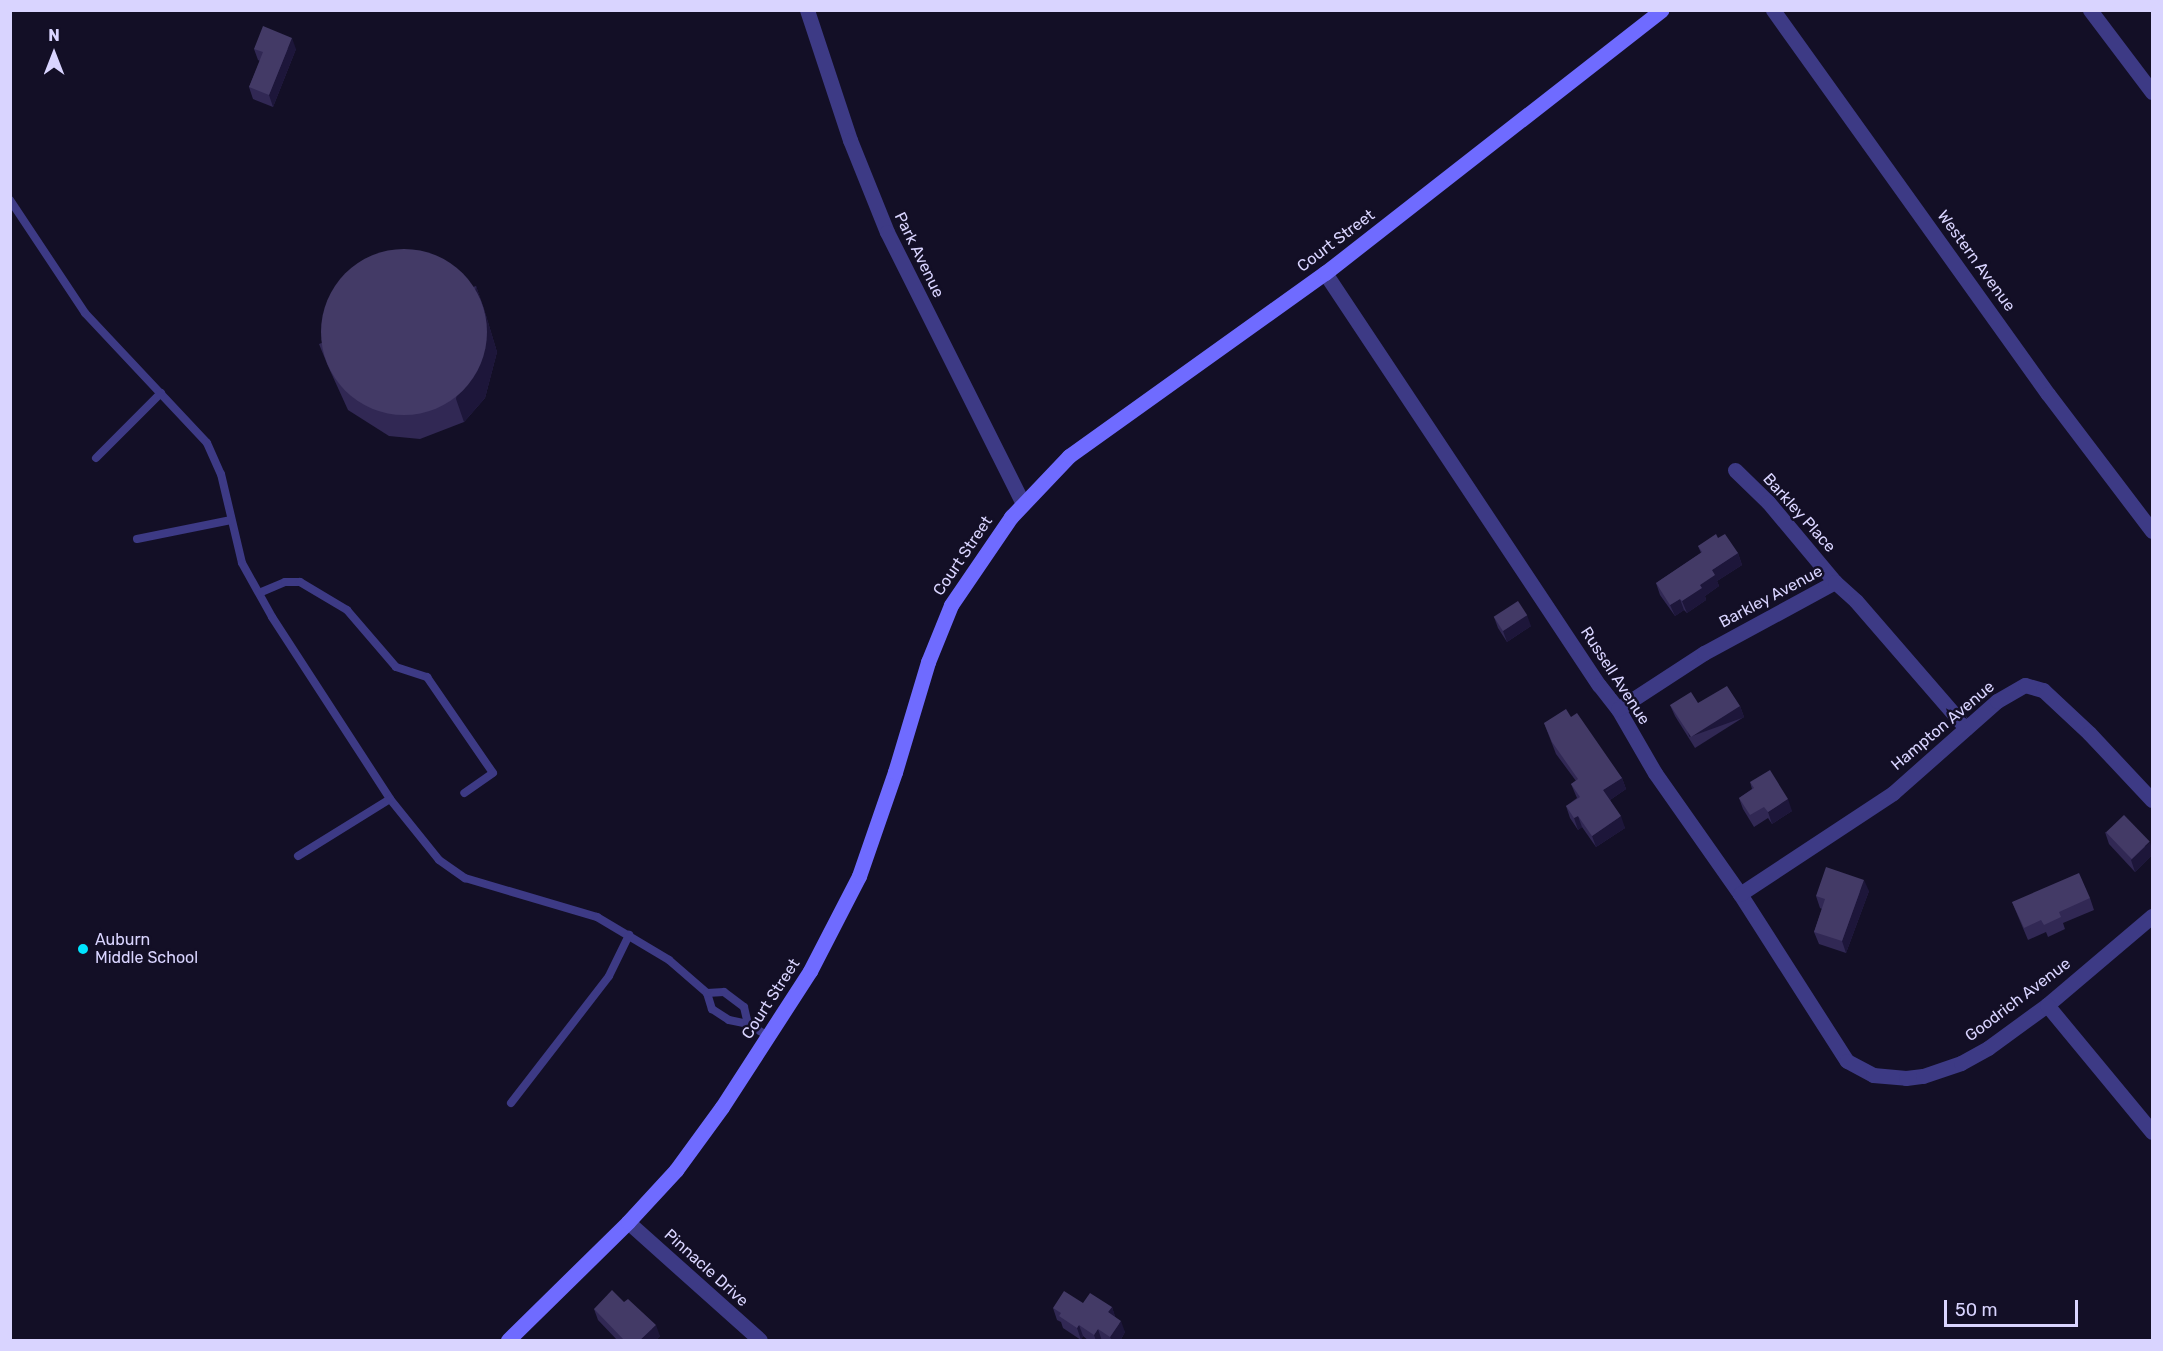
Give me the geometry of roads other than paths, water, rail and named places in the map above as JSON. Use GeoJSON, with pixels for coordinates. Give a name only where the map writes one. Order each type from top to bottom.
{"type":"FeatureCollection","features":[{"type":"Feature","properties":{"kind":"main road","name":"Court Street"},"geometry":{"type":"LineString","coordinates":[[508,1341],[628,1222],[700,1138],[810,971],[859,876],[895,772],[928,662],[951,605],[990,543],[1023,504],[1069,456],[1325,273],[1662,10]]}},
{"type":"Feature","properties":{"kind":"street","name":"Park Avenue"},"geometry":{"type":"LineString","coordinates":[[807,10],[850,140],[887,232],[1023,504]]}},
{"type":"Feature","properties":{"kind":"street","name":"Western Avenue"},"geometry":{"type":"LineString","coordinates":[[1773,10],[2048,394],[2152,531]]}},
{"type":"Feature","properties":{"kind":"street"},"geometry":{"type":"LineString","coordinates":[[2090,10],[2152,93]]}},
{"type":"Feature","properties":{"kind":"street","name":"Russell Avenue"},"geometry":{"type":"LineString","coordinates":[[1325,273],[1599,685],[1618,709],[1654,773],[1740,894],[1847,1061],[1873,1075],[1889,1077]]}},
{"type":"Feature","properties":{"kind":"street","name":"Barkley Place"},"geometry":{"type":"LineString","coordinates":[[1734,470],[1768,502],[1835,582]]}},
{"type":"Feature","properties":{"kind":"street","name":"Barkley Avenue"},"geometry":{"type":"LineString","coordinates":[[1618,709],[1704,653],[1835,582],[1856,601],[1966,728]]}},
{"type":"Feature","properties":{"kind":"street","name":"Hampton Avenue"},"geometry":{"type":"LineString","coordinates":[[1740,894],[1893,793],[1966,728],[2012,691],[2025,685],[2043,690],[2089,733],[2152,800]]}},
{"type":"Feature","properties":{"kind":"street","name":"Goodrich Avenue"},"geometry":{"type":"LineString","coordinates":[[1889,1077],[1923,1076],[1961,1063],[1988,1048],[2047,1005],[2152,916]]}},
{"type":"Feature","properties":{"kind":"street"},"geometry":{"type":"LineString","coordinates":[[2047,1005],[2152,1131]]}},
{"type":"Feature","properties":{"kind":"street","name":"Pinnacle Drive"},"geometry":{"type":"LineString","coordinates":[[628,1222],[760,1341]]}},
{"type":"Feature","properties":{"kind":"lane"},"geometry":{"type":"LineString","coordinates":[[10,200],[86,313],[207,443],[221,474],[242,563],[390,799],[439,860],[465,878],[597,917],[669,960],[707,993],[712,1010],[729,1020],[748,1024],[768,1036]]}},
{"type":"Feature","properties":{"kind":"lane"},"geometry":{"type":"LineString","coordinates":[[96,458],[160,393]]}},
{"type":"Feature","properties":{"kind":"lane"},"geometry":{"type":"LineString","coordinates":[[137,539],[231,520]]}},
{"type":"Feature","properties":{"kind":"lane"},"geometry":{"type":"LineString","coordinates":[[259,593],[285,582],[300,582],[347,610],[396,667],[427,677],[493,773],[464,793]]}},
{"type":"Feature","properties":{"kind":"lane"},"geometry":{"type":"LineString","coordinates":[[298,856],[390,799]]}},
{"type":"Feature","properties":{"kind":"lane"},"geometry":{"type":"LineString","coordinates":[[511,1103],[609,976],[629,935]]}},
{"type":"Feature","properties":{"kind":"lane"},"geometry":{"type":"LineString","coordinates":[[707,993],[724,992],[744,1007],[748,1024]]}},
{"type":"Feature","properties":{"kind":"place","name":"Auburn Middle School"},"geometry":{"type":"Point","coordinates":[83,949]}}]}
